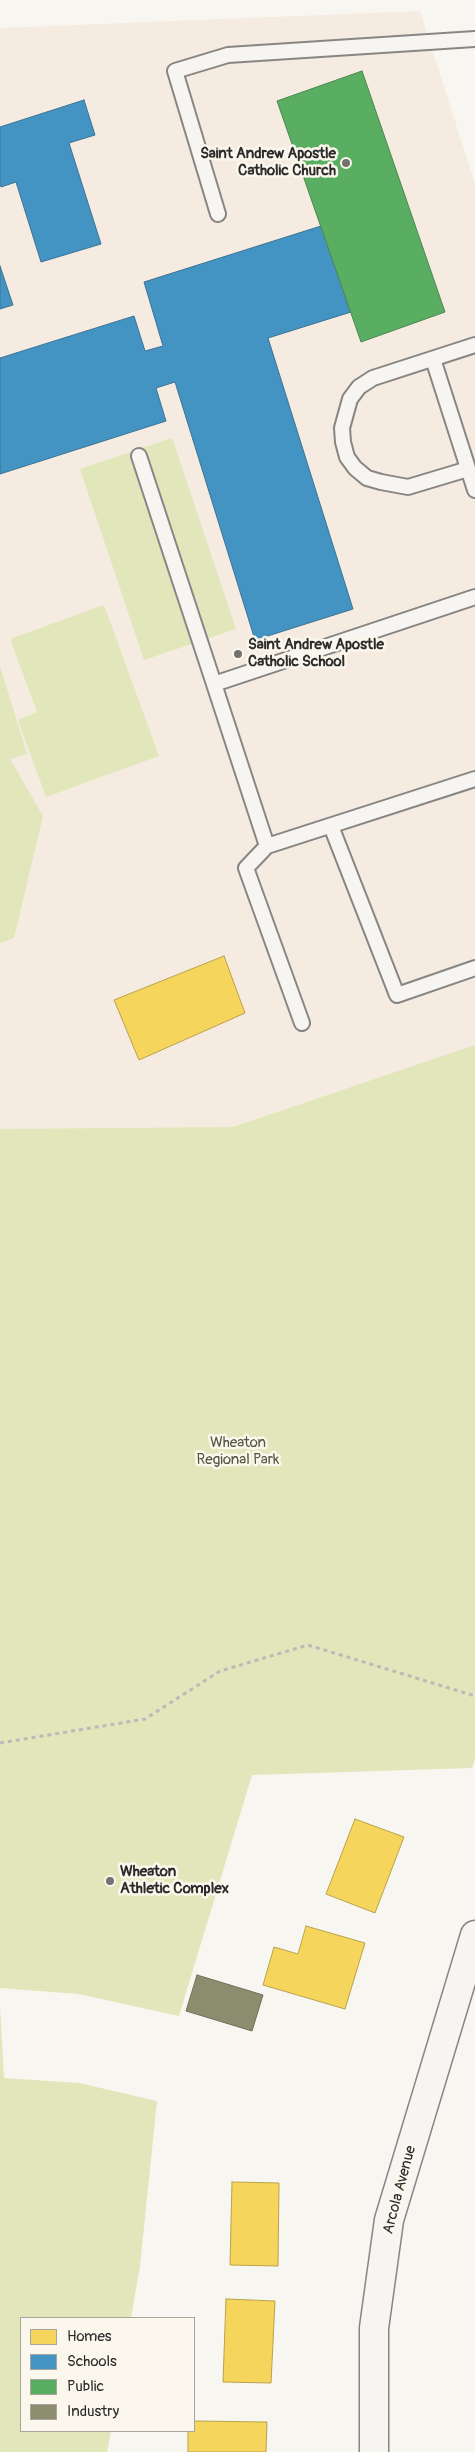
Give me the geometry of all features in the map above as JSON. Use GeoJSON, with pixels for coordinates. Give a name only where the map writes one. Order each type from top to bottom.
{"type":"FeatureCollection","features":[{"type":"Feature","properties":{"kind":"street","name":"Arcola Avenue"},"geometry":{"type":"LineString","coordinates":[[374,2452],[374,2328],[389,2220],[475,1936]]}},
{"type":"Feature","properties":{"kind":"lane"},"geometry":{"type":"LineString","coordinates":[[218,214],[175,71],[228,55],[475,39]]}},
{"type":"Feature","properties":{"kind":"lane"},"geometry":{"type":"LineString","coordinates":[[468,469],[408,487],[394,486],[367,478],[355,468],[347,457],[342,442],[342,428],[350,399],[359,387],[373,378],[475,345]]}},
{"type":"Feature","properties":{"kind":"lane"},"geometry":{"type":"LineString","coordinates":[[433,359],[475,490]]}},
{"type":"Feature","properties":{"kind":"lane"},"geometry":{"type":"LineString","coordinates":[[139,456],[267,846]]}},
{"type":"Feature","properties":{"kind":"lane"},"geometry":{"type":"LineString","coordinates":[[214,684],[475,597]]}},
{"type":"Feature","properties":{"kind":"lane"},"geometry":{"type":"LineString","coordinates":[[302,1023],[246,868],[267,846],[475,779]]}},
{"type":"Feature","properties":{"kind":"lane"},"geometry":{"type":"LineString","coordinates":[[331,826],[397,995],[475,968]]}},
{"type":"Feature","properties":{"kind":"path"},"geometry":{"type":"LineString","coordinates":[[0,1744],[145,1719],[220,1671],[308,1645],[475,1696]]}},
{"type":"Feature","properties":{"kind":"shaded area","name":"Saint Andrew Apostle Catholic School"},"geometry":{"type":"Polygon","coordinates":[[[420,11],[475,184],[475,1124],[0,1144],[0,28],[420,11]]]}},
{"type":"Feature","properties":{"kind":"green space"},"geometry":{"type":"Polygon","coordinates":[[[172,438],[236,629],[144,660],[80,469],[172,438]]]}},
{"type":"Feature","properties":{"kind":"green space"},"geometry":{"type":"Polygon","coordinates":[[[104,605],[159,756],[46,797],[18,720],[37,712],[10,639],[104,605]]]}},
{"type":"Feature","properties":{"kind":"green space"},"geometry":{"type":"Polygon","coordinates":[[[0,666],[27,754],[10,759],[43,816],[14,938],[0,943],[0,666]]]}},
{"type":"Feature","properties":{"kind":"green space","name":"Wheaton Regional Park"},"geometry":{"type":"Polygon","coordinates":[[[475,1045],[475,1759],[472,1768],[252,1775],[179,2016],[78,1994],[0,1988],[0,1129],[233,1127],[475,1045]]]}},
{"type":"Feature","properties":{"kind":"green space"},"geometry":{"type":"Polygon","coordinates":[[[0,2005],[4,2078],[79,2083],[157,2101],[140,2266],[131,2317],[20,2317],[20,2432],[111,2432],[107,2452],[0,2452],[0,2005]]]}},
{"type":"Feature","properties":{"kind":"building: Homes"},"geometry":{"type":"Polygon","coordinates":[[[224,956],[245,1013],[139,1060],[114,1000],[224,956]]]}},
{"type":"Feature","properties":{"kind":"building: Homes"},"geometry":{"type":"Polygon","coordinates":[[[355,1819],[404,1837],[375,1913],[326,1894],[355,1819]]]}},
{"type":"Feature","properties":{"kind":"building: Homes"},"geometry":{"type":"Polygon","coordinates":[[[306,1926],[365,1943],[345,2009],[263,1985],[274,1947],[298,1954],[306,1926]]]}},
{"type":"Feature","properties":{"kind":"building: Homes"},"geometry":{"type":"Polygon","coordinates":[[[232,2182],[279,2183],[278,2266],[230,2265],[232,2182]]]}},
{"type":"Feature","properties":{"kind":"building: Homes"},"geometry":{"type":"Polygon","coordinates":[[[226,2299],[275,2301],[271,2383],[223,2382],[226,2299]]]}},
{"type":"Feature","properties":{"kind":"building: Homes"},"geometry":{"type":"Polygon","coordinates":[[[195,2421],[267,2422],[266,2452],[188,2452],[188,2432],[195,2432],[195,2421]]]}},
{"type":"Feature","properties":{"kind":"building: Schools"},"geometry":{"type":"Polygon","coordinates":[[[84,100],[95,135],[69,143],[101,244],[41,262],[16,182],[1,187],[0,184],[0,127],[84,100]]]}},
{"type":"Feature","properties":{"kind":"building: Schools","name":"Saint Andrew Apostle Catholic School"},"geometry":{"type":"Polygon","coordinates":[[[321,226],[351,312],[268,338],[353,609],[255,640],[175,382],[156,388],[166,421],[0,474],[0,358],[134,316],[145,351],[163,346],[144,282],[321,226]]]}},
{"type":"Feature","properties":{"kind":"building: Schools"},"geometry":{"type":"Polygon","coordinates":[[[0,266],[13,305],[0,309],[0,266]]]}},
{"type":"Feature","properties":{"kind":"building: Public","name":"Saint Andrew Apostle Catholic Church"},"geometry":{"type":"Polygon","coordinates":[[[362,71],[445,312],[361,342],[277,101],[362,71]]]}},
{"type":"Feature","properties":{"kind":"building: Industry"},"geometry":{"type":"Polygon","coordinates":[[[197,1975],[263,1995],[252,2031],[186,2011],[197,1975]]]}},
{"type":"Feature","properties":{"kind":"place","name":"Saint Andrew Apostle Catholic Church"},"geometry":{"type":"Point","coordinates":[346,163]}},
{"type":"Feature","properties":{"kind":"place","name":"Saint Andrew Apostle Catholic School"},"geometry":{"type":"Point","coordinates":[238,654]}},
{"type":"Feature","properties":{"kind":"place","name":"Wheaton Athletic Complex"},"geometry":{"type":"Point","coordinates":[110,1881]}}]}
